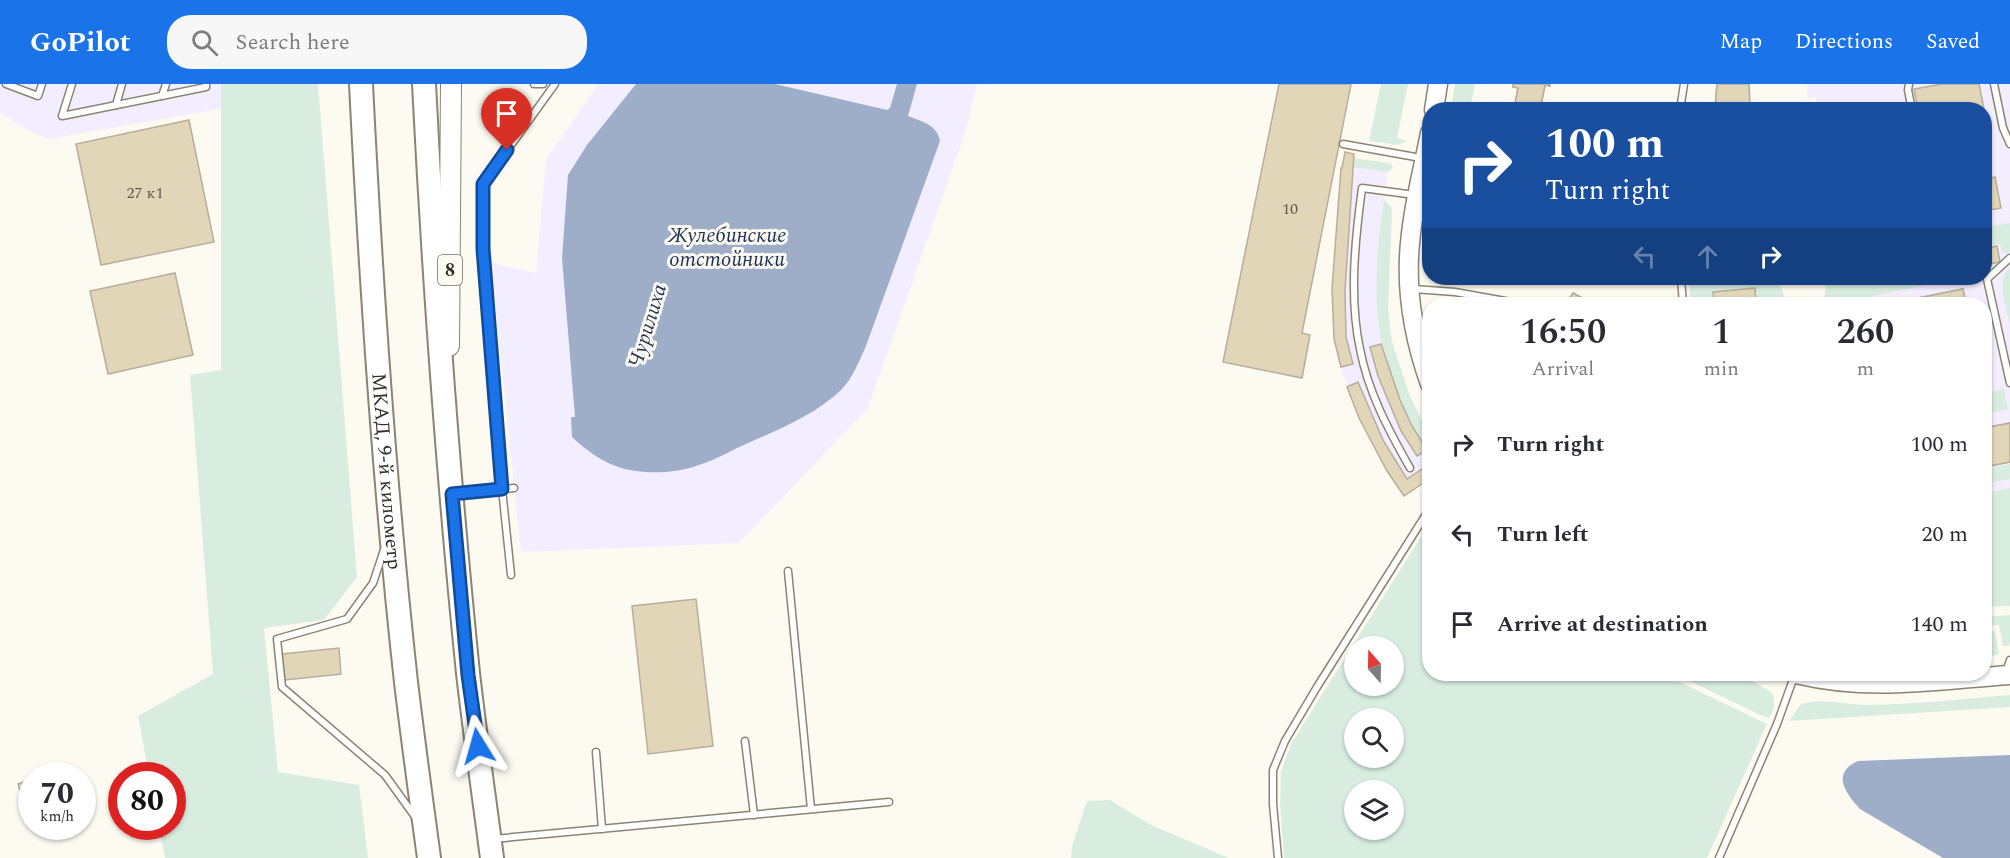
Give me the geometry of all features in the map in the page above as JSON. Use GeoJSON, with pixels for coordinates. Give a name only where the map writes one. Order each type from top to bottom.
{"type":"FeatureCollection","features":[{"type":"Feature","properties":{"kind":"highway","name":"МКАД, 9-й километр"},"geometry":{"type":"LineString","coordinates":[[361,84],[370,250],[392,528],[406,682],[429,858]]}},
{"type":"Feature","properties":{"kind":"highway"},"geometry":{"type":"LineString","coordinates":[[424,84],[432,247],[448,457],[468,675],[491,849]]}},
{"type":"Feature","properties":{"kind":"main road","name":"8"},"geometry":{"type":"LineString","coordinates":[[448,457],[451,84]]}},
{"type":"Feature","properties":{"kind":"main road"},"geometry":{"type":"LineString","coordinates":[[1435,102],[1438,84]]}},
{"type":"Feature","properties":{"kind":"main road"},"geometry":{"type":"LineString","coordinates":[[1422,174],[1409,256],[1409,289],[1415,337],[1422,359]]}},
{"type":"Feature","properties":{"kind":"main road"},"geometry":{"type":"LineString","coordinates":[[1992,672],[2008,670]]}},
{"type":"Feature","properties":{"kind":"main road"},"geometry":{"type":"LineString","coordinates":[[1832,681],[1857,684],[1894,684],[1918,681]]}},
{"type":"Feature","properties":{"kind":"lane"},"geometry":{"type":"LineString","coordinates":[[6,84],[38,96],[42,84]]}},
{"type":"Feature","properties":{"kind":"lane"},"geometry":{"type":"LineString","coordinates":[[72,84],[62,116],[206,87],[206,84]]}},
{"type":"Feature","properties":{"kind":"lane"},"geometry":{"type":"LineString","coordinates":[[116,105],[122,84]]}},
{"type":"Feature","properties":{"kind":"lane"},"geometry":{"type":"LineString","coordinates":[[162,96],[166,84]]}},
{"type":"Feature","properties":{"kind":"lane"},"geometry":{"type":"LineString","coordinates":[[534,84],[543,84]]}},
{"type":"Feature","properties":{"kind":"lane"},"geometry":{"type":"LineString","coordinates":[[511,575],[483,249],[483,184],[555,84]]}},
{"type":"Feature","properties":{"kind":"lane"},"geometry":{"type":"LineString","coordinates":[[1681,102],[1684,84]]}},
{"type":"Feature","properties":{"kind":"lane"},"geometry":{"type":"LineString","coordinates":[[1909,84],[1910,102]]}},
{"type":"Feature","properties":{"kind":"lane"},"geometry":{"type":"LineString","coordinates":[[1994,84],[2003,128],[2010,144]]}},
{"type":"Feature","properties":{"kind":"lane"},"geometry":{"type":"LineString","coordinates":[[1344,144],[1422,157]]}},
{"type":"Feature","properties":{"kind":"lane"},"geometry":{"type":"LineString","coordinates":[[1410,468],[1380,408],[1360,349],[1355,312],[1355,268],[1362,188],[1418,196]]}},
{"type":"Feature","properties":{"kind":"lane"},"geometry":{"type":"LineString","coordinates":[[1992,274],[2010,258]]}},
{"type":"Feature","properties":{"kind":"lane"},"geometry":{"type":"LineString","coordinates":[[1409,289],[1455,292],[1483,297]]}},
{"type":"Feature","properties":{"kind":"lane"},"geometry":{"type":"LineString","coordinates":[[1992,302],[2010,383]]}},
{"type":"Feature","properties":{"kind":"lane"},"geometry":{"type":"LineString","coordinates":[[452,494],[514,488]]}},
{"type":"Feature","properties":{"kind":"lane"},"geometry":{"type":"LineString","coordinates":[[1278,858],[1273,804],[1273,770],[1286,741],[1317,687],[1422,521]]}},
{"type":"Feature","properties":{"kind":"lane"},"geometry":{"type":"LineString","coordinates":[[392,528],[373,583],[347,619],[277,639],[282,687],[385,775],[425,831]]}},
{"type":"Feature","properties":{"kind":"lane"},"geometry":{"type":"LineString","coordinates":[[788,571],[811,809]]}},
{"type":"Feature","properties":{"kind":"lane"},"geometry":{"type":"LineString","coordinates":[[1719,858],[1793,681]]}},
{"type":"Feature","properties":{"kind":"lane"},"geometry":{"type":"LineString","coordinates":[[745,741],[754,815]]}},
{"type":"Feature","properties":{"kind":"lane"},"geometry":{"type":"LineString","coordinates":[[596,752],[602,829]]}},
{"type":"Feature","properties":{"kind":"lane"},"geometry":{"type":"LineString","coordinates":[[491,849],[602,829],[889,802]]}},
{"type":"Feature","properties":{"kind":"shaded area"},"geometry":{"type":"Polygon","coordinates":[[[0,84],[225,84],[225,108],[49,139],[35,134],[0,113],[0,84]]]}},
{"type":"Feature","properties":{"kind":"shaded area","name":"Жулебинские отстойники"},"geometry":{"type":"Polygon","coordinates":[[[598,84],[977,84],[966,130],[868,408],[739,543],[521,552],[491,263],[536,273],[546,160],[598,84]]]}},
{"type":"Feature","properties":{"kind":"shaded area"},"geometry":{"type":"Polygon","coordinates":[[[1807,84],[2010,84],[2010,223],[2002,225],[2010,271],[2010,595],[1992,596],[1992,297],[1825,297],[1826,285],[1992,285],[1992,102],[1816,102],[1816,97],[1808,98],[1807,84]]]}},
{"type":"Feature","properties":{"kind":"shaded area"},"geometry":{"type":"Polygon","coordinates":[[[1345,152],[1354,154],[1352,167],[1388,172],[1378,252],[1377,310],[1381,344],[1412,426],[1422,442],[1422,484],[1404,496],[1387,471],[1359,418],[1334,339],[1332,289],[1345,152]]]}},
{"type":"Feature","properties":{"kind":"green space"},"geometry":{"type":"Polygon","coordinates":[[[221,84],[318,84],[357,577],[324,620],[264,628],[278,772],[359,785],[368,858],[165,858],[162,840],[186,840],[186,762],[147,762],[138,716],[213,674],[190,375],[221,370],[221,84]]]}},
{"type":"Feature","properties":{"kind":"green space"},"geometry":{"type":"Polygon","coordinates":[[[1381,84],[1408,84],[1397,138],[1407,141],[1399,145],[1369,141],[1381,84]]]}},
{"type":"Feature","properties":{"kind":"green space"},"geometry":{"type":"Polygon","coordinates":[[[1455,84],[1475,84],[1471,102],[1452,102],[1455,84]]]}},
{"type":"Feature","properties":{"kind":"green space"},"geometry":{"type":"Polygon","coordinates":[[[1353,158],[1389,163],[1393,168],[1388,172],[1352,167],[1353,158]]]}},
{"type":"Feature","properties":{"kind":"green space"},"geometry":{"type":"Polygon","coordinates":[[[1384,199],[1391,207],[1392,213],[1388,309],[1392,342],[1410,396],[1422,421],[1422,441],[1394,386],[1382,345],[1376,291],[1379,234],[1384,199]]]}},
{"type":"Feature","properties":{"kind":"green space"},"geometry":{"type":"Polygon","coordinates":[[[2010,223],[2010,251],[2007,254],[2002,252],[2000,244],[1992,245],[1992,226],[2010,223]]]}},
{"type":"Feature","properties":{"kind":"green space"},"geometry":{"type":"Polygon","coordinates":[[[2010,267],[2010,324],[2003,279],[2010,267]]]}},
{"type":"Feature","properties":{"kind":"green space"},"geometry":{"type":"Polygon","coordinates":[[[1689,285],[1779,285],[1785,297],[1690,297],[1689,285]]]}},
{"type":"Feature","properties":{"kind":"green space"},"geometry":{"type":"Polygon","coordinates":[[[1826,285],[1925,285],[1869,297],[1825,297],[1826,285]]]}},
{"type":"Feature","properties":{"kind":"green space"},"geometry":{"type":"Polygon","coordinates":[[[2004,389],[2008,409],[1992,412],[1992,392],[2004,389]]]}},
{"type":"Feature","properties":{"kind":"green space"},"geometry":{"type":"Polygon","coordinates":[[[2010,464],[2010,479],[1992,483],[1992,468],[2010,464]]]}},
{"type":"Feature","properties":{"kind":"green space"},"geometry":{"type":"Polygon","coordinates":[[[2010,488],[2010,606],[1992,607],[1992,492],[2010,488]]]}},
{"type":"Feature","properties":{"kind":"green space"},"geometry":{"type":"Polygon","coordinates":[[[1422,535],[1422,681],[1678,681],[1767,724],[1707,858],[1284,858],[1280,804],[1281,772],[1291,744],[1344,660],[1344,696],[1404,696],[1404,636],[1359,636],[1422,535]]]}},
{"type":"Feature","properties":{"kind":"green space"},"geometry":{"type":"Polygon","coordinates":[[[2010,615],[2009,646],[2003,646],[1999,625],[1992,626],[1992,616],[2010,615]]]}},
{"type":"Feature","properties":{"kind":"green space"},"geometry":{"type":"Polygon","coordinates":[[[1992,631],[1995,631],[1999,654],[1992,656],[1992,631]]]}},
{"type":"Feature","properties":{"kind":"green space"},"geometry":{"type":"Polygon","coordinates":[[[1690,681],[1752,681],[1771,692],[1774,699],[1769,718],[1690,681]]]}},
{"type":"Feature","properties":{"kind":"green space"},"geometry":{"type":"Polygon","coordinates":[[[2010,695],[2010,707],[1789,721],[1801,704],[1816,701],[1862,705],[2010,695]]]}},
{"type":"Feature","properties":{"kind":"green space"},"geometry":{"type":"Polygon","coordinates":[[[1110,800],[1151,825],[1229,858],[1071,858],[1072,846],[1087,801],[1110,800]]]}},
{"type":"Feature","properties":{"kind":"water","name":"Жулебинские отстойники"},"geometry":{"type":"Polygon","coordinates":[[[636,84],[775,84],[887,110],[890,108],[897,84],[917,84],[908,116],[932,127],[940,141],[866,346],[849,380],[841,390],[830,400],[792,423],[709,462],[668,472],[644,472],[618,467],[586,449],[572,437],[571,417],[575,417],[562,258],[568,175],[587,145],[636,84]]]}},
{"type":"Feature","properties":{"kind":"water"},"geometry":{"type":"Polygon","coordinates":[[[2010,755],[2010,858],[1943,858],[1860,809],[1843,784],[1845,771],[1858,761],[2010,755]]]}},
{"type":"Feature","properties":{"kind":"building"},"geometry":{"type":"Polygon","coordinates":[[[1279,84],[1351,84],[1302,333],[1310,335],[1302,378],[1223,362],[1279,84]]]}},
{"type":"Feature","properties":{"kind":"building"},"geometry":{"type":"Polygon","coordinates":[[[1513,84],[1550,84],[1550,86],[1545,85],[1542,102],[1515,102],[1518,88],[1513,87],[1513,84]]]}},
{"type":"Feature","properties":{"kind":"building"},"geometry":{"type":"Polygon","coordinates":[[[1513,84],[1550,84],[1550,86],[1545,85],[1542,102],[1515,102],[1518,88],[1513,87],[1513,84]]]}},
{"type":"Feature","properties":{"kind":"building"},"geometry":{"type":"Polygon","coordinates":[[[1717,84],[1749,84],[1750,102],[1716,102],[1717,84]]]}},
{"type":"Feature","properties":{"kind":"building"},"geometry":{"type":"Polygon","coordinates":[[[1717,84],[1749,84],[1750,102],[1716,102],[1717,84]]]}},
{"type":"Feature","properties":{"kind":"building"},"geometry":{"type":"Polygon","coordinates":[[[1942,84],[1979,84],[1983,102],[1916,102],[1914,89],[1942,84]]]}},
{"type":"Feature","properties":{"kind":"building"},"geometry":{"type":"Polygon","coordinates":[[[189,120],[214,242],[101,265],[76,144],[189,120]]]}},
{"type":"Feature","properties":{"kind":"building"},"geometry":{"type":"Polygon","coordinates":[[[1345,152],[1354,154],[1345,290],[1346,337],[1353,364],[1341,367],[1334,339],[1332,289],[1341,168],[1345,152]]]}},
{"type":"Feature","properties":{"kind":"building"},"geometry":{"type":"Polygon","coordinates":[[[1995,177],[2001,208],[1992,210],[1992,178],[1995,177]]]}},
{"type":"Feature","properties":{"kind":"building"},"geometry":{"type":"Polygon","coordinates":[[[1997,246],[2000,262],[1992,264],[1992,247],[1997,246]]]}},
{"type":"Feature","properties":{"kind":"building"},"geometry":{"type":"Polygon","coordinates":[[[175,273],[193,355],[108,374],[90,291],[175,273]]]}},
{"type":"Feature","properties":{"kind":"building"},"geometry":{"type":"Polygon","coordinates":[[[1755,288],[1756,297],[1713,297],[1713,292],[1755,288]]]}},
{"type":"Feature","properties":{"kind":"building"},"geometry":{"type":"Polygon","coordinates":[[[1963,289],[1965,297],[1924,297],[1963,289]]]}},
{"type":"Feature","properties":{"kind":"building"},"geometry":{"type":"Polygon","coordinates":[[[1963,289],[1965,297],[1924,297],[1963,289]]]}},
{"type":"Feature","properties":{"kind":"building"},"geometry":{"type":"Polygon","coordinates":[[[1381,344],[1400,400],[1422,442],[1422,453],[1417,456],[1401,431],[1378,376],[1370,347],[1381,344]]]}},
{"type":"Feature","properties":{"kind":"building"},"geometry":{"type":"Polygon","coordinates":[[[1358,382],[1383,440],[1407,479],[1422,469],[1422,484],[1404,496],[1387,471],[1359,418],[1347,387],[1358,382]]]}},
{"type":"Feature","properties":{"kind":"building"},"geometry":{"type":"Polygon","coordinates":[[[2010,423],[2010,462],[1992,465],[1992,426],[2010,423]]]}},
{"type":"Feature","properties":{"kind":"building"},"geometry":{"type":"Polygon","coordinates":[[[2010,423],[2010,462],[1992,465],[1992,426],[2010,423]]]}},
{"type":"Feature","properties":{"kind":"building"},"geometry":{"type":"Polygon","coordinates":[[[696,599],[713,746],[648,754],[632,606],[696,599]]]}},
{"type":"Feature","properties":{"kind":"building"},"geometry":{"type":"Polygon","coordinates":[[[339,648],[341,674],[285,680],[282,654],[339,648]]]}},
{"type":"Feature","properties":{"kind":"route"},"geometry":{"type":"LineString","coordinates":[[478,746],[468,675],[452,494],[502,489],[483,249],[483,184],[507,150]]}},
{"type":"Feature","properties":{"kind":"water label","name":"Чурилиха"},"geometry":{"type":"Point","coordinates":[648,326]}}]}
